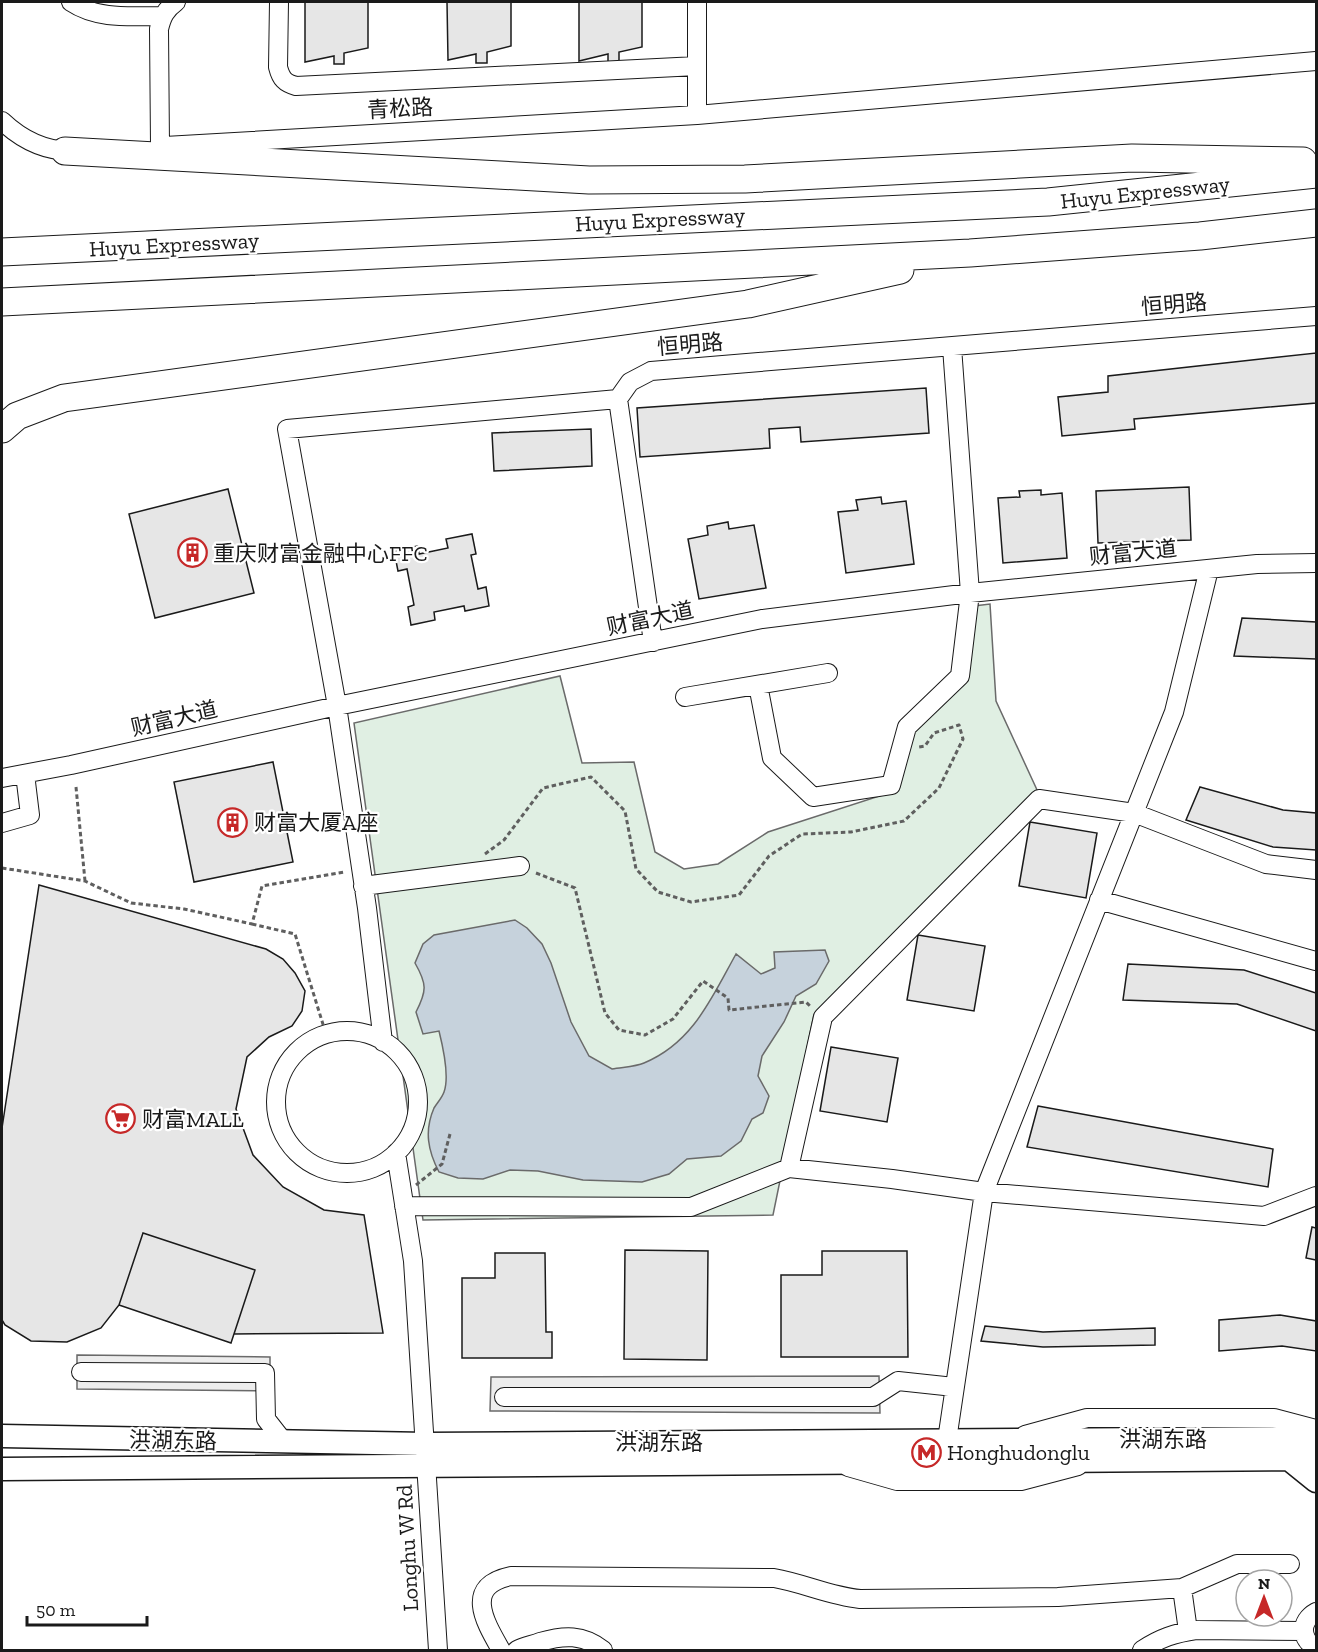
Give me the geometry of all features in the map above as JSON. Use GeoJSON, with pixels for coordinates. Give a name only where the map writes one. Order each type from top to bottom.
{"type":"FeatureCollection","features":[{"type":"Feature","properties":{"kind":"highway"},"geometry":{"type":"LineString","coordinates":[[65,151],[589,180],[744,179],[1132,158],[1317,161]]}},
{"type":"Feature","properties":{"kind":"highway","name":"Huyu Expressway"},"geometry":{"type":"LineString","coordinates":[[2,252],[1048,202],[1317,174]]}},
{"type":"Feature","properties":{"kind":"highway","name":"Huyu Expressway"},"geometry":{"type":"LineString","coordinates":[[2,302],[970,254],[1200,236],[1317,223]]}},
{"type":"Feature","properties":{"kind":"highway"},"geometry":{"type":"LineString","coordinates":[[2,429],[17,416],[63,398],[748,304],[970,254]]}},
{"type":"Feature","properties":{"kind":"main road","name":"洪湖东路"},"geometry":{"type":"LineString","coordinates":[[2,1436],[284,1442],[426,1455],[832,1463],[1317,1460]]}},
{"type":"Feature","properties":{"kind":"main road","name":"洪湖东路"},"geometry":{"type":"LineString","coordinates":[[2,1468],[946,1440],[1317,1438]]}},
{"type":"Feature","properties":{"kind":"main road"},"geometry":{"type":"LineString","coordinates":[[1290,1460],[1317,1481]]}},
{"type":"Feature","properties":{"kind":"street"},"geometry":{"type":"LineString","coordinates":[[71,2],[82,10],[106,16],[162,16]]}},
{"type":"Feature","properties":{"kind":"street"},"geometry":{"type":"LineString","coordinates":[[160,146],[159,29],[162,16],[176,2]]}},
{"type":"Feature","properties":{"kind":"street"},"geometry":{"type":"LineString","coordinates":[[279,2],[278,67],[280,76],[286,83],[296,86],[697,66]]}},
{"type":"Feature","properties":{"kind":"street"},"geometry":{"type":"LineString","coordinates":[[697,2],[697,115]]}},
{"type":"Feature","properties":{"kind":"street","name":"青松路"},"geometry":{"type":"LineString","coordinates":[[2,121],[15,134],[35,145],[65,151],[697,115],[1317,61]]}},
{"type":"Feature","properties":{"kind":"street","name":"恒明路"},"geometry":{"type":"LineString","coordinates":[[618,399],[630,382],[651,371],[1317,316]]}},
{"type":"Feature","properties":{"kind":"street"},"geometry":{"type":"LineString","coordinates":[[758,685],[772,758],[813,797],[891,785],[907,727],[960,676],[970,593],[952,347]]}},
{"type":"Feature","properties":{"kind":"street"},"geometry":{"type":"LineString","coordinates":[[383,1042],[337,706],[287,429],[618,399],[652,642]]}},
{"type":"Feature","properties":{"kind":"street","name":"财富大道"},"geometry":{"type":"LineString","coordinates":[[2,778],[337,706],[762,619],[970,593],[1257,564],[1317,563]]}},
{"type":"Feature","properties":{"kind":"street"},"geometry":{"type":"LineString","coordinates":[[946,1440],[984,1192],[1174,712],[1209,569]]}},
{"type":"Feature","properties":{"kind":"street"},"geometry":{"type":"LineString","coordinates":[[685,697],[828,673]]}},
{"type":"Feature","properties":{"kind":"street"},"geometry":{"type":"LineString","coordinates":[[2,823],[30,815],[24,774]]}},
{"type":"Feature","properties":{"kind":"street"},"geometry":{"type":"LineString","coordinates":[[789,1168],[823,1017],[1039,799],[1134,813],[1266,864],[1317,870]]}},
{"type":"Feature","properties":{"kind":"street"},"geometry":{"type":"LineString","coordinates":[[362,877],[520,867]]}},
{"type":"Feature","properties":{"kind":"street"},"geometry":{"type":"LineString","coordinates":[[1099,900],[1317,961]]}},
{"type":"Feature","properties":{"kind":"street"},"geometry":{"type":"LineString","coordinates":[[349,1031],[372,1035],[383,1042],[393,1047],[408,1066],[417,1088],[418,1112],[411,1134],[396,1154],[376,1167],[354,1173],[330,1171],[309,1162],[291,1147],[280,1127],[276,1104],[279,1082],[289,1061],[305,1044],[326,1034],[349,1031]]}},
{"type":"Feature","properties":{"kind":"street","name":"Longhu W Rd"},"geometry":{"type":"LineString","coordinates":[[396,1154],[413,1261],[438,1650]]}},
{"type":"Feature","properties":{"kind":"street"},"geometry":{"type":"LineString","coordinates":[[404,1206],[691,1207],[789,1168],[984,1192],[1264,1216],[1317,1196]]}},
{"type":"Feature","properties":{"kind":"street"},"geometry":{"type":"LineString","coordinates":[[81,1372],[265,1373],[266,1419],[284,1442]]}},
{"type":"Feature","properties":{"kind":"street"},"geometry":{"type":"LineString","coordinates":[[504,1397],[873,1397],[897,1381],[954,1387]]}},
{"type":"Feature","properties":{"kind":"street"},"geometry":{"type":"LineString","coordinates":[[1008,1439],[1087,1418],[1274,1418],[1317,1429]]}},
{"type":"Feature","properties":{"kind":"street"},"geometry":{"type":"LineString","coordinates":[[501,1650],[485,1622],[482,1609],[483,1596],[486,1586],[497,1579],[511,1576],[774,1578],[791,1581],[840,1597],[860,1599],[1058,1597],[1182,1588],[1238,1564],[1290,1564]]}},
{"type":"Feature","properties":{"kind":"street"},"geometry":{"type":"LineString","coordinates":[[1182,1588],[1188,1631]]}},
{"type":"Feature","properties":{"kind":"street"},"geometry":{"type":"LineString","coordinates":[[1317,1612],[1305,1622],[1304,1631],[1307,1641],[1317,1648]]}},
{"type":"Feature","properties":{"kind":"street"},"geometry":{"type":"LineString","coordinates":[[1142,1650],[1163,1637],[1188,1631],[1304,1631]]}},
{"type":"Feature","properties":{"kind":"street"},"geometry":{"type":"LineString","coordinates":[[518,1650],[553,1638],[565,1637],[579,1637],[593,1642],[603,1650]]}},
{"type":"Feature","properties":{"kind":"path"},"geometry":{"type":"LineString","coordinates":[[485,854],[504,840],[543,788],[591,777],[625,811],[636,869],[658,892],[691,902],[739,895],[769,856],[802,834],[851,832],[904,820],[939,788],[963,739],[959,725],[934,733],[925,746],[902,748]]}},
{"type":"Feature","properties":{"kind":"path"},"geometry":{"type":"LineString","coordinates":[[76,787],[85,881]]}},
{"type":"Feature","properties":{"kind":"path"},"geometry":{"type":"LineString","coordinates":[[520,867],[574,888],[605,1013],[619,1030],[645,1035],[673,1019],[703,981],[728,998],[729,1010],[806,1002]]}},
{"type":"Feature","properties":{"kind":"path"},"geometry":{"type":"LineString","coordinates":[[2,868],[85,881],[131,903],[184,909],[295,934],[326,1034]]}},
{"type":"Feature","properties":{"kind":"path"},"geometry":{"type":"LineString","coordinates":[[252,924],[262,886],[362,877]]}},
{"type":"Feature","properties":{"kind":"path"},"geometry":{"type":"LineString","coordinates":[[430,1174],[441,1164],[450,1134]]}},
{"type":"Feature","properties":{"kind":"green space"},"geometry":{"type":"Polygon","coordinates":[[[990,604],[996,701],[1038,792],[814,1014],[773,1215],[423,1220],[354,723],[560,676],[582,763],[634,762],[655,852],[684,869],[718,864],[768,832],[895,791],[912,728],[966,676],[974,606],[990,604]]]}},
{"type":"Feature","properties":{"kind":"shaded area"},"geometry":{"type":"Polygon","coordinates":[[[515,920],[527,928],[542,944],[551,963],[571,1022],[589,1056],[612,1069],[644,1063],[676,1044],[709,1002],[736,954],[761,974],[775,968],[774,952],[825,950],[829,961],[816,984],[796,996],[784,1022],[762,1056],[758,1076],[769,1096],[763,1113],[752,1119],[741,1141],[721,1156],[687,1159],[669,1174],[642,1182],[583,1180],[538,1171],[510,1170],[483,1179],[458,1178],[439,1172],[430,1149],[429,1125],[434,1108],[444,1092],[446,1070],[439,1031],[423,1034],[416,1012],[424,993],[424,987],[415,963],[423,944],[434,935],[515,920]]]}},
{"type":"Feature","properties":{"kind":"shaded area"},"geometry":{"type":"Polygon","coordinates":[[[77,1355],[270,1357],[270,1391],[77,1389],[77,1355]]]}},
{"type":"Feature","properties":{"kind":"shaded area"},"geometry":{"type":"Polygon","coordinates":[[[879,1376],[880,1413],[490,1411],[491,1377],[879,1376]]]}},
{"type":"Feature","properties":{"kind":"building"},"geometry":{"type":"Polygon","coordinates":[[[305,2],[368,2],[368,48],[344,53],[344,64],[334,64],[334,56],[305,62],[305,2]]]}},
{"type":"Feature","properties":{"kind":"building"},"geometry":{"type":"Polygon","coordinates":[[[447,2],[511,2],[511,46],[487,52],[487,63],[476,63],[476,54],[448,60],[447,2]]]}},
{"type":"Feature","properties":{"kind":"building"},"geometry":{"type":"Polygon","coordinates":[[[579,2],[642,2],[642,47],[619,52],[619,63],[608,63],[608,54],[579,61],[579,2]]]}},
{"type":"Feature","properties":{"kind":"building"},"geometry":{"type":"Polygon","coordinates":[[[1316,353],[1316,403],[1134,419],[1135,429],[1062,436],[1058,397],[1108,392],[1108,376],[1316,353]]]}},
{"type":"Feature","properties":{"kind":"building"},"geometry":{"type":"Polygon","coordinates":[[[926,388],[929,433],[801,442],[800,427],[769,429],[770,448],[640,457],[637,408],[926,388]]]}},
{"type":"Feature","properties":{"kind":"building"},"geometry":{"type":"Polygon","coordinates":[[[591,429],[592,466],[494,471],[492,433],[591,429]]]}},
{"type":"Feature","properties":{"kind":"building"},"geometry":{"type":"Polygon","coordinates":[[[1189,487],[1191,540],[1098,543],[1096,491],[1189,487]]]}},
{"type":"Feature","properties":{"kind":"building","name":"重庆财富金融中心FFC"},"geometry":{"type":"Polygon","coordinates":[[[228,489],[254,593],[155,618],[129,514],[228,489]]]}},
{"type":"Feature","properties":{"kind":"building"},"geometry":{"type":"Polygon","coordinates":[[[1041,490],[1041,495],[1062,493],[1067,558],[1003,563],[998,498],[1020,497],[1019,491],[1041,490]]]}},
{"type":"Feature","properties":{"kind":"building"},"geometry":{"type":"Polygon","coordinates":[[[881,497],[882,504],[906,501],[914,564],[846,573],[838,512],[858,510],[856,500],[881,497]]]}},
{"type":"Feature","properties":{"kind":"building"},"geometry":{"type":"Polygon","coordinates":[[[728,522],[729,529],[754,525],[766,588],[699,599],[688,539],[708,535],[707,526],[728,522]]]}},
{"type":"Feature","properties":{"kind":"building"},"geometry":{"type":"Polygon","coordinates":[[[472,534],[476,554],[471,555],[478,589],[486,587],[489,606],[465,611],[464,606],[434,612],[435,620],[411,625],[408,607],[414,605],[407,569],[398,571],[394,551],[418,546],[419,554],[448,548],[446,539],[472,534]]]}},
{"type":"Feature","properties":{"kind":"building"},"geometry":{"type":"Polygon","coordinates":[[[1242,618],[1316,622],[1316,659],[1234,656],[1242,618]]]}},
{"type":"Feature","properties":{"kind":"building","name":"财富大厦A座"},"geometry":{"type":"Polygon","coordinates":[[[273,762],[293,862],[194,882],[174,782],[273,762]]]}},
{"type":"Feature","properties":{"kind":"building"},"geometry":{"type":"Polygon","coordinates":[[[1200,787],[1283,810],[1316,813],[1316,850],[1273,847],[1186,820],[1200,787]]]}},
{"type":"Feature","properties":{"kind":"building"},"geometry":{"type":"Polygon","coordinates":[[[1030,822],[1097,833],[1086,898],[1019,886],[1030,822]]]}},
{"type":"Feature","properties":{"kind":"building","name":"财富MALL"},"geometry":{"type":"Polygon","coordinates":[[[39,885],[266,949],[283,959],[295,973],[305,991],[302,1011],[292,1026],[269,1037],[247,1057],[236,1109],[253,1155],[283,1187],[324,1210],[364,1215],[383,1333],[234,1334],[255,1270],[143,1233],[119,1305],[101,1328],[67,1342],[31,1341],[5,1325],[2,1320],[2,1128],[39,885]]]}},
{"type":"Feature","properties":{"kind":"building"},"geometry":{"type":"Polygon","coordinates":[[[918,935],[985,946],[974,1011],[907,1000],[918,935]]]}},
{"type":"Feature","properties":{"kind":"building"},"geometry":{"type":"Polygon","coordinates":[[[1128,964],[1244,970],[1316,993],[1316,1031],[1237,1004],[1123,1000],[1128,964]]]}},
{"type":"Feature","properties":{"kind":"building"},"geometry":{"type":"Polygon","coordinates":[[[831,1047],[898,1058],[887,1122],[820,1111],[831,1047]]]}},
{"type":"Feature","properties":{"kind":"building"},"geometry":{"type":"Polygon","coordinates":[[[1038,1106],[1273,1149],[1268,1187],[1027,1147],[1038,1106]]]}},
{"type":"Feature","properties":{"kind":"building"},"geometry":{"type":"Polygon","coordinates":[[[1312,1227],[1316,1228],[1316,1260],[1306,1258],[1312,1227]]]}},
{"type":"Feature","properties":{"kind":"building"},"geometry":{"type":"Polygon","coordinates":[[[143,1233],[255,1270],[231,1343],[119,1305],[143,1233]]]}},
{"type":"Feature","properties":{"kind":"building"},"geometry":{"type":"Polygon","coordinates":[[[625,1250],[708,1251],[707,1360],[624,1359],[625,1250]]]}},
{"type":"Feature","properties":{"kind":"building"},"geometry":{"type":"Polygon","coordinates":[[[822,1251],[907,1251],[908,1357],[781,1357],[781,1275],[822,1275],[822,1251]]]}},
{"type":"Feature","properties":{"kind":"building"},"geometry":{"type":"Polygon","coordinates":[[[495,1253],[545,1253],[546,1332],[552,1332],[552,1358],[462,1358],[462,1278],[495,1278],[495,1253]]]}},
{"type":"Feature","properties":{"kind":"building"},"geometry":{"type":"Polygon","coordinates":[[[1280,1315],[1316,1321],[1316,1351],[1282,1346],[1219,1351],[1219,1320],[1280,1315]]]}},
{"type":"Feature","properties":{"kind":"building"},"geometry":{"type":"Polygon","coordinates":[[[985,1326],[1043,1332],[1155,1328],[1155,1345],[1043,1347],[981,1341],[985,1326]]]}},
{"type":"Feature","properties":{"kind":"place","name":"重庆财富金融中心FFC"},"geometry":{"type":"Point","coordinates":[192,553]}},
{"type":"Feature","properties":{"kind":"place","name":"财富大厦A座"},"geometry":{"type":"Point","coordinates":[233,822]}},
{"type":"Feature","properties":{"kind":"place","name":"财富MALL"},"geometry":{"type":"Point","coordinates":[121,1119]}},
{"type":"Feature","properties":{"kind":"place","name":"Honghudonglu"},"geometry":{"type":"Point","coordinates":[926,1452]}}]}
